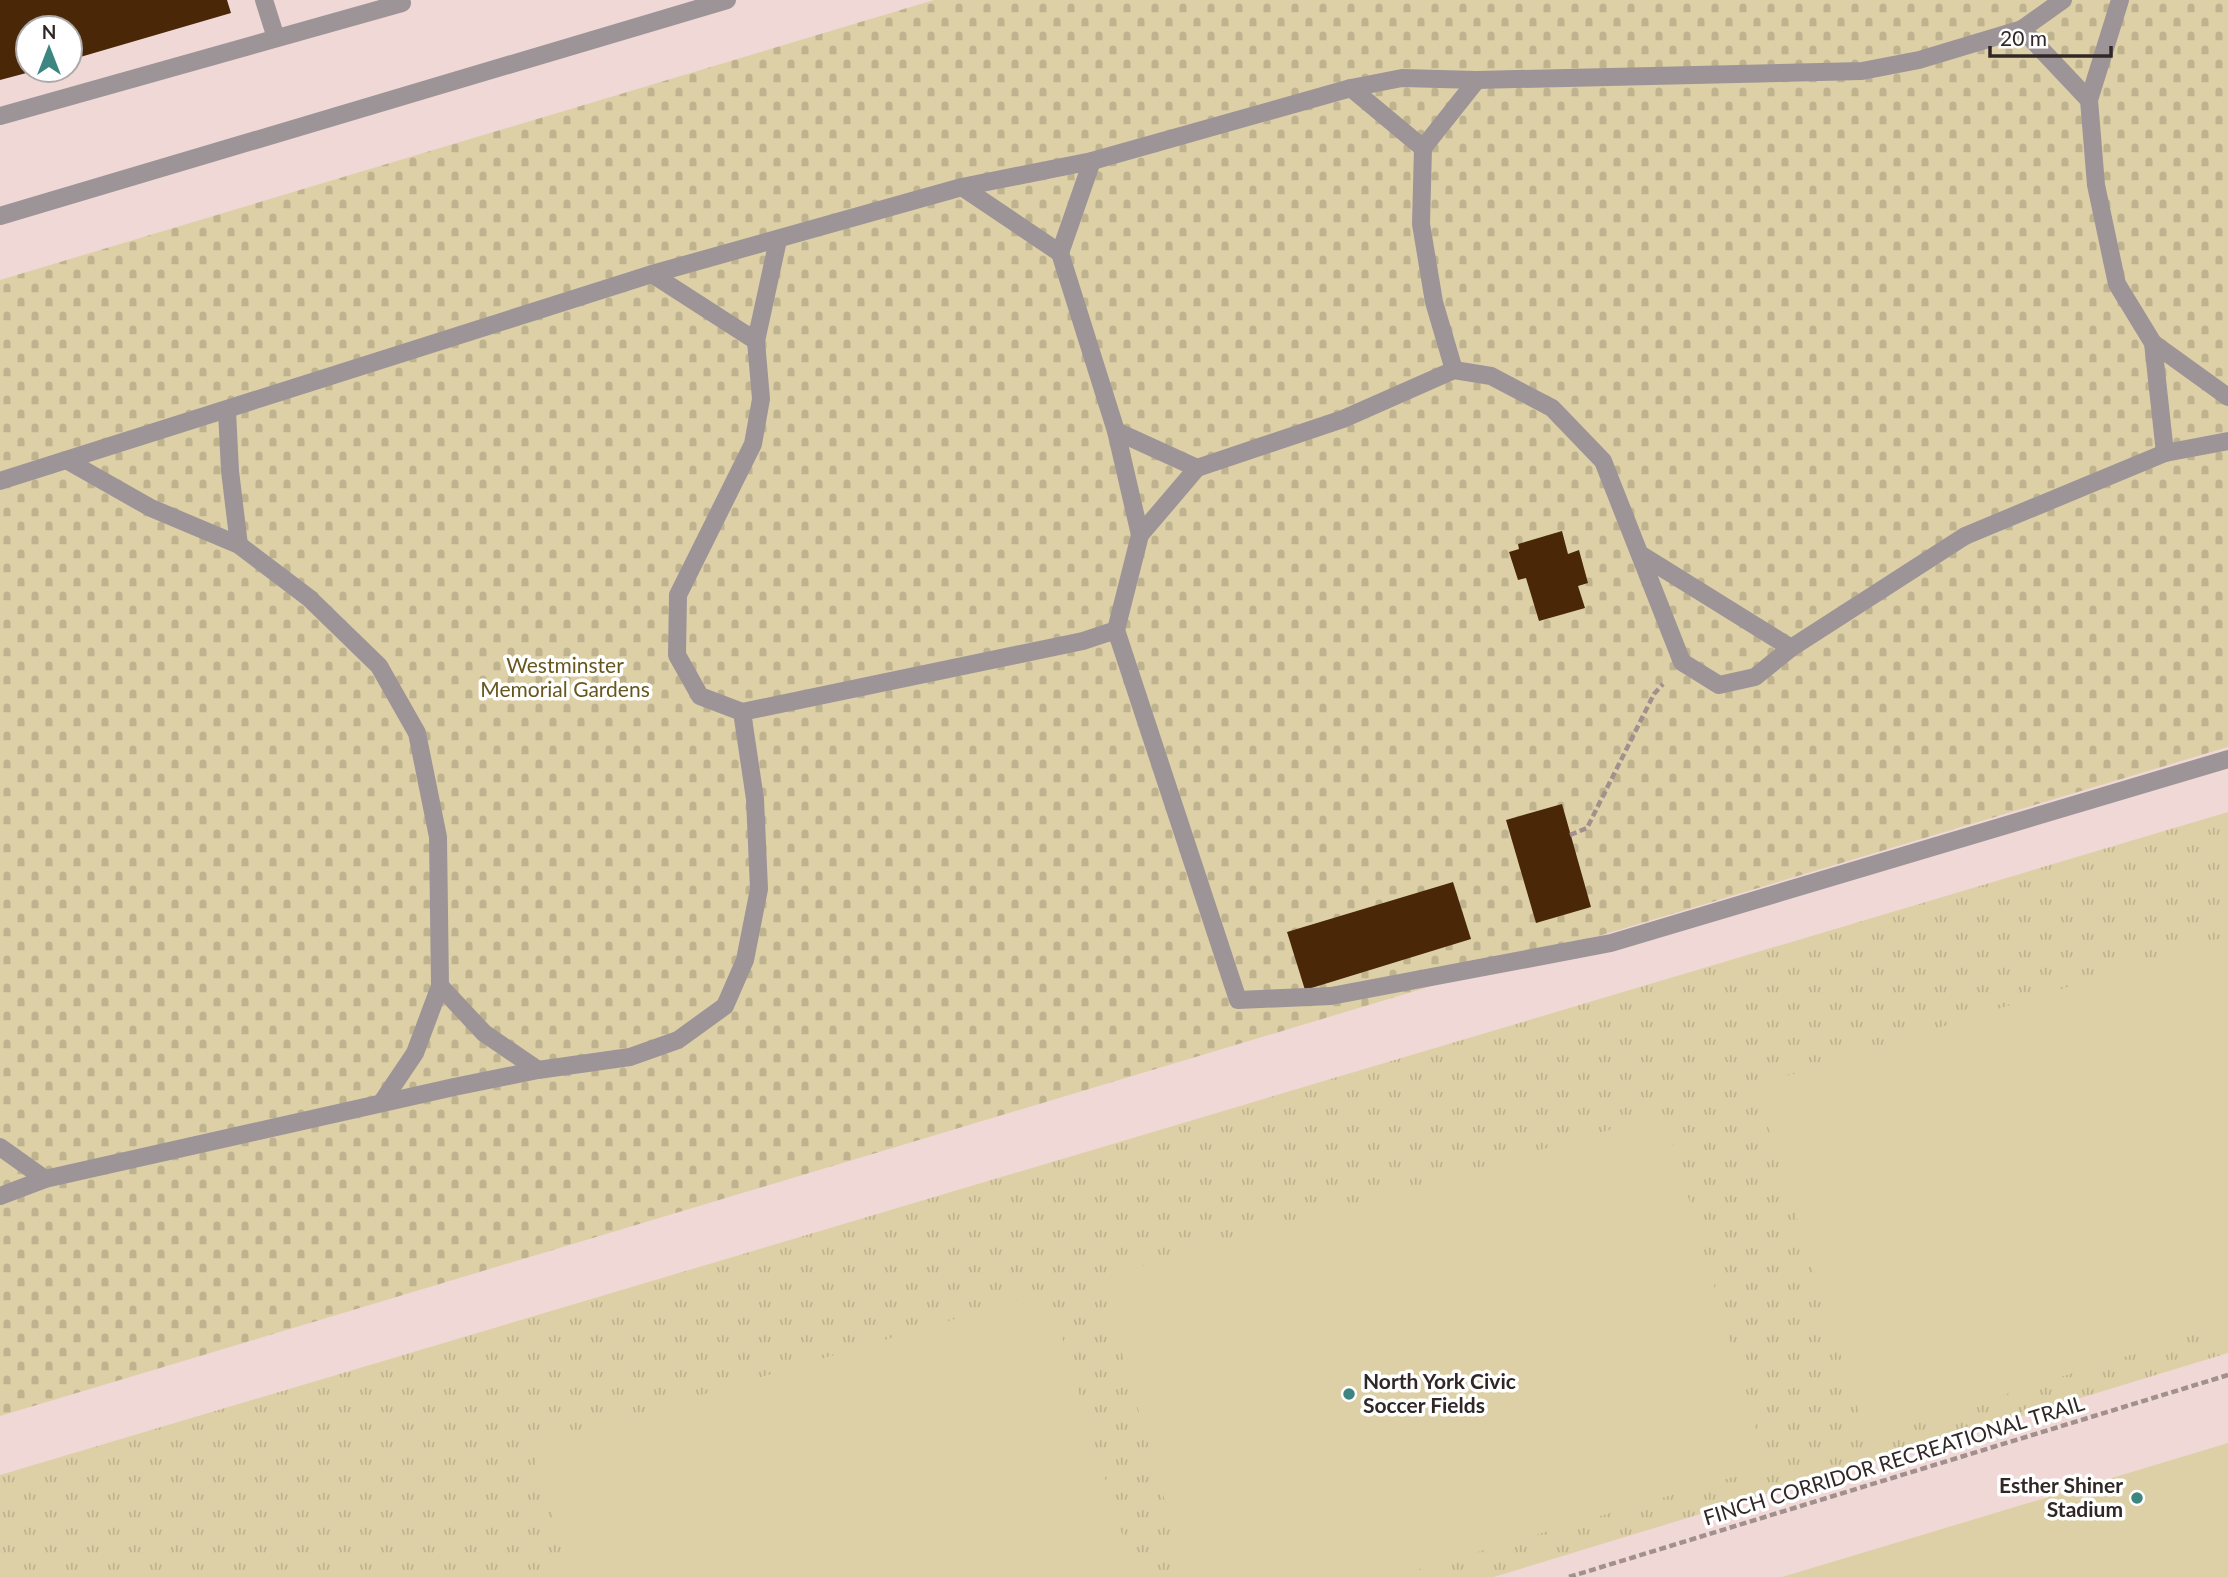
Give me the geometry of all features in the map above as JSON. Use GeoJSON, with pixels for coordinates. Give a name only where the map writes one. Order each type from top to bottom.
{"type":"FeatureCollection","features":[{"type":"Feature","properties":{"kind":"street"},"geometry":{"type":"LineString","coordinates":[[264,0],[276,38]]}},
{"type":"Feature","properties":{"kind":"street"},"geometry":{"type":"LineString","coordinates":[[0,216],[727,0]]}},
{"type":"Feature","properties":{"kind":"street"},"geometry":{"type":"LineString","coordinates":[[0,481],[652,274],[962,187],[1092,161],[1351,88],[1402,78],[1477,80],[1862,71],[1919,60],[2022,29],[2063,0]]}},
{"type":"Feature","properties":{"kind":"street"},"geometry":{"type":"LineString","coordinates":[[2120,0],[2089,100],[2096,185],[2118,284],[2153,343],[2228,397]]}},
{"type":"Feature","properties":{"kind":"street"},"geometry":{"type":"LineString","coordinates":[[0,117],[402,3]]}},
{"type":"Feature","properties":{"kind":"street"},"geometry":{"type":"LineString","coordinates":[[2022,29],[2089,100]]}},
{"type":"Feature","properties":{"kind":"street"},"geometry":{"type":"LineString","coordinates":[[1454,370],[1434,302],[1421,224],[1423,148],[1477,80]]}},
{"type":"Feature","properties":{"kind":"street"},"geometry":{"type":"LineString","coordinates":[[1351,88],[1423,148]]}},
{"type":"Feature","properties":{"kind":"street"},"geometry":{"type":"LineString","coordinates":[[1092,161],[1060,253],[1116,431],[1140,535]]}},
{"type":"Feature","properties":{"kind":"street"},"geometry":{"type":"LineString","coordinates":[[962,187],[1060,253]]}},
{"type":"Feature","properties":{"kind":"street"},"geometry":{"type":"LineString","coordinates":[[778,240],[756,341],[761,398],[753,444],[678,595],[677,655],[700,696],[742,712],[1083,641],[1116,630]]}},
{"type":"Feature","properties":{"kind":"street"},"geometry":{"type":"LineString","coordinates":[[652,274],[756,341]]}},
{"type":"Feature","properties":{"kind":"street"},"geometry":{"type":"LineString","coordinates":[[2153,343],[2165,453]]}},
{"type":"Feature","properties":{"kind":"street"},"geometry":{"type":"LineString","coordinates":[[2228,441],[2165,453],[1965,536],[1791,648],[1755,677],[1718,685],[1682,662],[1664,623],[1643,556],[1603,461],[1552,408],[1491,376],[1454,370],[1343,419],[1197,468],[1140,535],[1116,630],[1238,1000],[1331,996],[1611,943],[2228,759]]}},
{"type":"Feature","properties":{"kind":"street"},"geometry":{"type":"LineString","coordinates":[[227,411],[230,471],[239,545]]}},
{"type":"Feature","properties":{"kind":"street"},"geometry":{"type":"LineString","coordinates":[[1116,431],[1197,468]]}},
{"type":"Feature","properties":{"kind":"street"},"geometry":{"type":"LineString","coordinates":[[68,461],[150,508],[239,545],[309,598],[379,666],[417,733],[438,837],[440,986],[415,1053],[382,1102]]}},
{"type":"Feature","properties":{"kind":"street"},"geometry":{"type":"LineString","coordinates":[[1643,556],[1730,613],[1791,648]]}},
{"type":"Feature","properties":{"kind":"street"},"geometry":{"type":"LineString","coordinates":[[0,1196],[45,1179],[382,1102],[538,1070],[642,1053],[678,1040],[724,1006],[745,960],[759,889],[755,799],[742,712]]}},
{"type":"Feature","properties":{"kind":"street"},"geometry":{"type":"LineString","coordinates":[[440,986],[484,1033],[538,1070]]}},
{"type":"Feature","properties":{"kind":"street"},"geometry":{"type":"LineString","coordinates":[[0,1147],[45,1179]]}},
{"type":"Feature","properties":{"kind":"path"},"geometry":{"type":"LineString","coordinates":[[1570,835],[1587,828],[1654,694],[1682,662]]}},
{"type":"Feature","properties":{"kind":"path","name":"FINCH CORRIDOR RECREATIONAL TRAIL"},"geometry":{"type":"LineString","coordinates":[[1569,1577],[2228,1375]]}},
{"type":"Feature","properties":{"kind":"green space","name":"Westminster Memorial Gardens"},"geometry":{"type":"Polygon","coordinates":[[[934,0],[2228,0],[2228,747],[0,1416],[0,280],[934,0]]]}},
{"type":"Feature","properties":{"kind":"green space"},"geometry":{"type":"Polygon","coordinates":[[[2228,812],[2228,1353],[1494,1577],[0,1577],[0,1475],[2228,812]]]}},
{"type":"Feature","properties":{"kind":"green space"},"geometry":{"type":"Polygon","coordinates":[[[2228,936],[2228,1324],[1867,1438],[1755,1086],[2228,936]]]}},
{"type":"Feature","properties":{"kind":"green space"},"geometry":{"type":"Polygon","coordinates":[[[1664,1114],[1767,1467],[1392,1577],[1187,1577],[1100,1278],[1664,1114]]]}},
{"type":"Feature","properties":{"kind":"green space"},"geometry":{"type":"Polygon","coordinates":[[[1048,1291],[1135,1577],[571,1577],[531,1446],[1048,1291]]]}},
{"type":"Feature","properties":{"kind":"green space","name":"Esther Shiner Stadium"},"geometry":{"type":"Polygon","coordinates":[[[2228,1443],[2228,1577],[1782,1577],[2228,1443]]]}},
{"type":"Feature","properties":{"kind":"building"},"geometry":{"type":"Polygon","coordinates":[[[0,0],[227,0],[231,13],[84,56],[84,14],[14,14],[14,76],[0,80],[0,0]]]}},
{"type":"Feature","properties":{"kind":"building"},"geometry":{"type":"Polygon","coordinates":[[[1562,531],[1568,554],[1579,550],[1588,583],[1578,586],[1585,608],[1539,621],[1526,578],[1518,580],[1509,552],[1519,549],[1518,544],[1562,531]]]}},
{"type":"Feature","properties":{"kind":"building"},"geometry":{"type":"Polygon","coordinates":[[[1562,804],[1591,907],[1536,923],[1506,820],[1562,804]]]}},
{"type":"Feature","properties":{"kind":"building"},"geometry":{"type":"Polygon","coordinates":[[[1453,882],[1471,939],[1305,990],[1287,932],[1453,882]]]}},
{"type":"Feature","properties":{"kind":"place","name":"North York Civic Soccer Fields"},"geometry":{"type":"Point","coordinates":[1349,1394]}},
{"type":"Feature","properties":{"kind":"place","name":"Esther Shiner Stadium"},"geometry":{"type":"Point","coordinates":[2137,1498]}}]}
